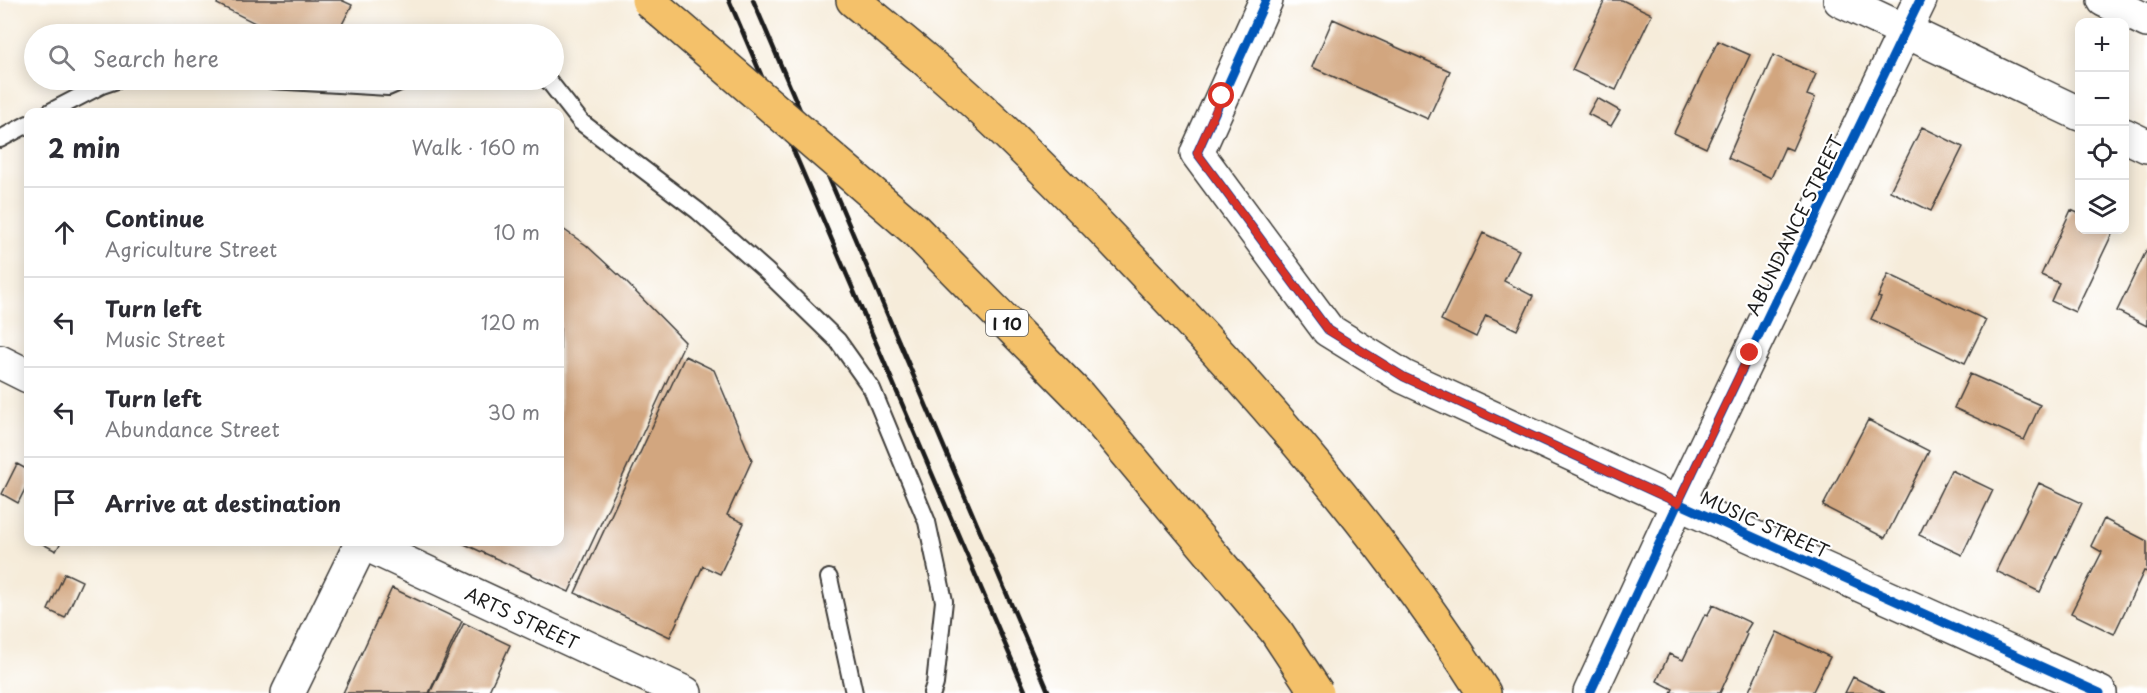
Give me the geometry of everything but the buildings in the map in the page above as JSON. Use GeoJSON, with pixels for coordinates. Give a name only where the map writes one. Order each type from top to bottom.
{"type":"FeatureCollection","features":[{"type":"Feature","properties":{"kind":"highway","name":"I 10"},"geometry":{"type":"LineString","coordinates":[[648,0],[915,230],[1071,388],[1276,631],[1317,693]]}},
{"type":"Feature","properties":{"kind":"highway"},"geometry":{"type":"LineString","coordinates":[[853,0],[996,123],[1137,266],[1254,390],[1356,512],[1454,645],[1484,693]]}},
{"type":"Feature","properties":{"kind":"street","name":"MUSIC STREET"},"geometry":{"type":"LineString","coordinates":[[1266,0],[1197,153],[1328,330],[1404,377],[2100,693]]}},
{"type":"Feature","properties":{"kind":"street"},"geometry":{"type":"LineString","coordinates":[[1840,0],[2075,112]]}},
{"type":"Feature","properties":{"kind":"street","name":"ABUNDANCE STREET"},"geometry":{"type":"LineString","coordinates":[[1590,693],[1678,503],[1920,0]]}},
{"type":"Feature","properties":{"kind":"street"},"geometry":{"type":"LineString","coordinates":[[2104,0],[2147,21]]}},
{"type":"Feature","properties":{"kind":"street"},"geometry":{"type":"LineString","coordinates":[[2129,137],[2147,146]]}},
{"type":"Feature","properties":{"kind":"street"},"geometry":{"type":"LineString","coordinates":[[0,362],[24,374]]}},
{"type":"Feature","properties":{"kind":"street"},"geometry":{"type":"LineString","coordinates":[[288,693],[360,546]]}},
{"type":"Feature","properties":{"kind":"street","name":"ARTS STREET"},"geometry":{"type":"LineString","coordinates":[[371,546],[685,693]]}},
{"type":"Feature","properties":{"kind":"lane"},"geometry":{"type":"LineString","coordinates":[[58,108],[92,90]]}},
{"type":"Feature","properties":{"kind":"lane"},"geometry":{"type":"LineString","coordinates":[[556,90],[581,122],[698,211],[766,271],[838,341],[872,389],[927,522],[944,601],[935,684],[932,693]]}},
{"type":"Feature","properties":{"kind":"lane"},"geometry":{"type":"LineString","coordinates":[[0,139],[24,126]]}},
{"type":"Feature","properties":{"kind":"lane"},"geometry":{"type":"LineString","coordinates":[[829,578],[854,693]]}},
{"type":"Feature","properties":{"kind":"railway"},"geometry":{"type":"LineString","coordinates":[[729,0],[1026,693]]}},
{"type":"Feature","properties":{"kind":"railway"},"geometry":{"type":"LineString","coordinates":[[753,0],[1049,693]]}},
{"type":"Feature","properties":{"kind":"cycle path"},"geometry":{"type":"LineString","coordinates":[[1266,0],[1197,153],[1328,330],[1404,377],[2100,693]]}},
{"type":"Feature","properties":{"kind":"cycle path"},"geometry":{"type":"LineString","coordinates":[[1590,693],[1678,503],[1920,0]]}},
{"type":"Feature","properties":{"kind":"route"},"geometry":{"type":"LineString","coordinates":[[1222,96],[1197,153],[1328,330],[1404,377],[1678,503],[1750,353]]}}]}
